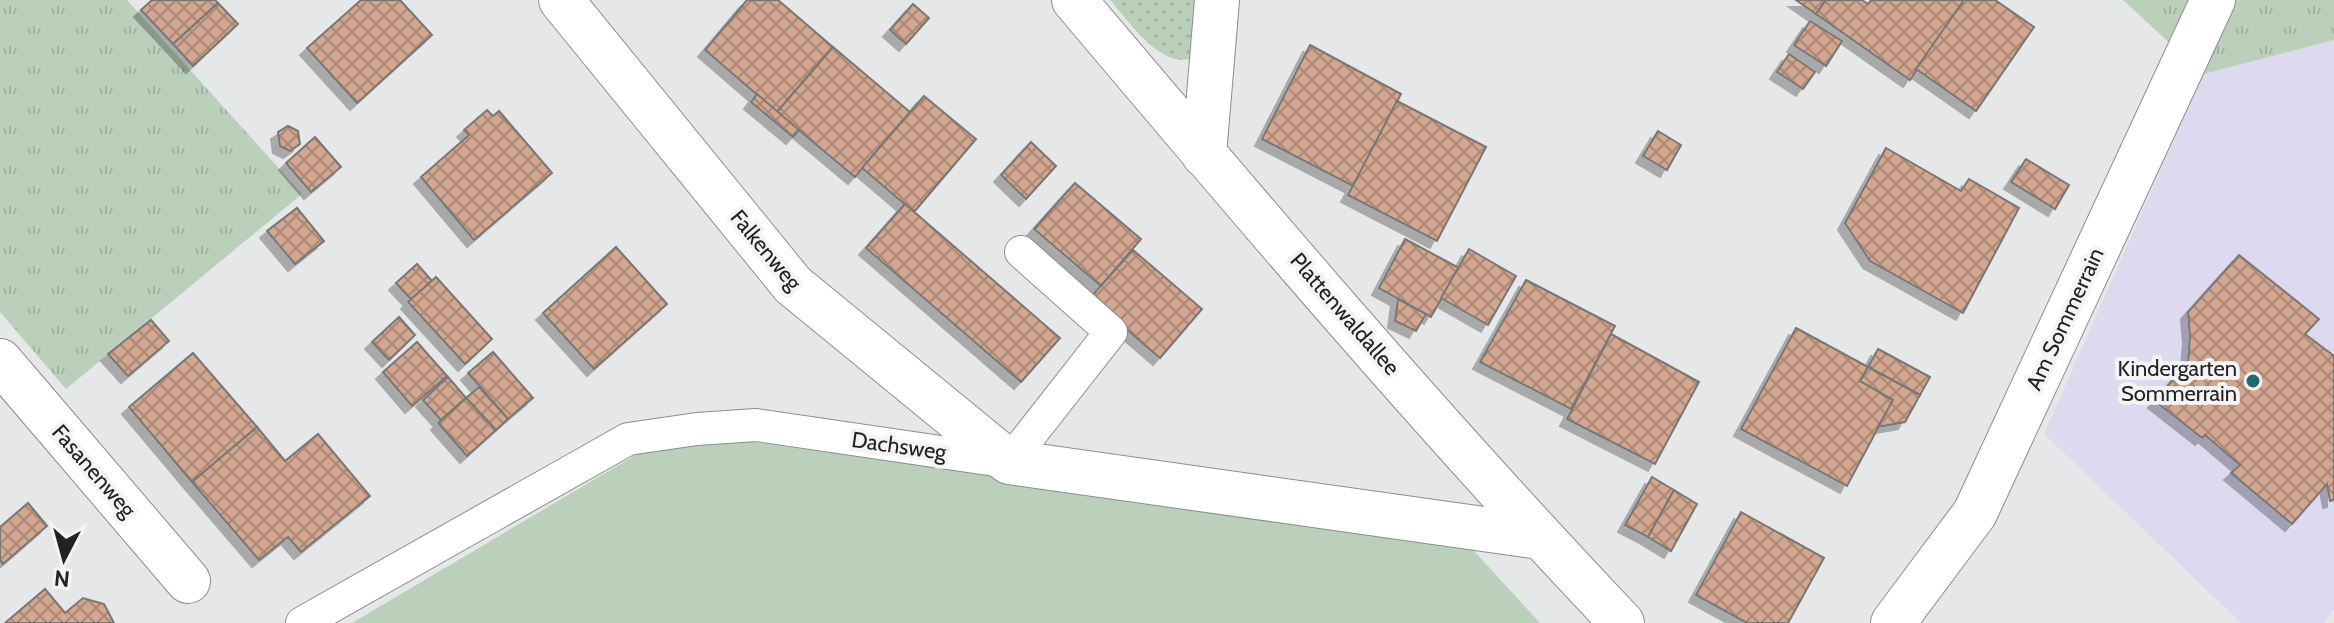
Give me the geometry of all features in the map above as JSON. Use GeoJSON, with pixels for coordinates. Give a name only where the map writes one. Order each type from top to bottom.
{"type":"FeatureCollection","features":[{"type":"Feature","properties":{"kind":"street","name":"Falkenweg"},"geometry":{"type":"LineString","coordinates":[[561,0],[793,285],[1009,462]]}},
{"type":"Feature","properties":{"kind":"street","name":"Plattenwaldallee"},"geometry":{"type":"LineString","coordinates":[[1074,0],[1204,155],[1540,537],[1622,623]]}},
{"type":"Feature","properties":{"kind":"street"},"geometry":{"type":"LineString","coordinates":[[1204,155],[1217,0]]}},
{"type":"Feature","properties":{"kind":"street","name":"Am Sommerrain"},"geometry":{"type":"LineString","coordinates":[[1893,623],[1975,513],[2213,0]]}},
{"type":"Feature","properties":{"kind":"street","name":"Fasanenweg"},"geometry":{"type":"LineString","coordinates":[[0,361],[188,581]]}},
{"type":"Feature","properties":{"kind":"street","name":"Dachsweg"},"geometry":{"type":"LineString","coordinates":[[1009,462],[1540,537]]}},
{"type":"Feature","properties":{"kind":"lane"},"geometry":{"type":"LineString","coordinates":[[1009,462],[1111,332],[1021,252]]}},
{"type":"Feature","properties":{"kind":"lane","name":"Dachsweg"},"geometry":{"type":"LineString","coordinates":[[302,623],[628,439],[697,429],[756,425],[1009,462]]}},
{"type":"Feature","properties":{"kind":"shaded area"},"geometry":{"type":"Polygon","coordinates":[[[2334,40],[2334,609],[2324,623],[2241,623],[2044,434],[2203,74],[2334,40]]]}},
{"type":"Feature","properties":{"kind":"green space"},"geometry":{"type":"Polygon","coordinates":[[[0,0],[127,0],[302,194],[66,389],[0,312],[0,0]]]}},
{"type":"Feature","properties":{"kind":"green space"},"geometry":{"type":"Polygon","coordinates":[[[1110,0],[1208,0],[1204,49],[1188,59],[1166,55],[1144,39],[1110,0]]]}},
{"type":"Feature","properties":{"kind":"green space"},"geometry":{"type":"Polygon","coordinates":[[[2123,0],[2334,0],[2334,40],[2203,74],[2123,0]]]}},
{"type":"Feature","properties":{"kind":"green space"},"geometry":{"type":"Polygon","coordinates":[[[745,441],[1463,539],[1540,623],[352,623],[639,453],[687,444],[745,441]]]}},
{"type":"Feature","properties":{"kind":"building"},"geometry":{"type":"Polygon","coordinates":[[[152,0],[215,0],[218,3],[173,44],[141,10],[152,0]]]}},
{"type":"Feature","properties":{"kind":"building"},"geometry":{"type":"Polygon","coordinates":[[[361,0],[400,0],[432,35],[357,103],[307,48],[361,0]]]}},
{"type":"Feature","properties":{"kind":"building"},"geometry":{"type":"Polygon","coordinates":[[[747,0],[778,0],[833,47],[777,112],[705,50],[747,0]]]}},
{"type":"Feature","properties":{"kind":"building"},"geometry":{"type":"Polygon","coordinates":[[[1796,0],[1826,0],[1816,14],[1796,0]]]}},
{"type":"Feature","properties":{"kind":"building"},"geometry":{"type":"Polygon","coordinates":[[[1826,0],[1862,0],[1868,4],[1871,0],[1964,0],[1910,80],[1816,14],[1826,0]]]}},
{"type":"Feature","properties":{"kind":"building"},"geometry":{"type":"Polygon","coordinates":[[[1964,0],[1995,0],[2034,27],[1976,111],[1916,69],[1964,0]]]}},
{"type":"Feature","properties":{"kind":"building"},"geometry":{"type":"Polygon","coordinates":[[[218,3],[238,24],[193,66],[173,44],[218,3]]]}},
{"type":"Feature","properties":{"kind":"building"},"geometry":{"type":"Polygon","coordinates":[[[913,4],[929,18],[906,44],[890,30],[913,4]]]}},
{"type":"Feature","properties":{"kind":"building"},"geometry":{"type":"Polygon","coordinates":[[[1810,21],[1842,41],[1826,66],[1794,45],[1810,21]]]}},
{"type":"Feature","properties":{"kind":"building"},"geometry":{"type":"Polygon","coordinates":[[[1310,45],[1401,94],[1353,186],[1262,139],[1310,45]]]}},
{"type":"Feature","properties":{"kind":"building"},"geometry":{"type":"Polygon","coordinates":[[[833,47],[910,112],[855,177],[777,112],[833,47]]]}},
{"type":"Feature","properties":{"kind":"building"},"geometry":{"type":"Polygon","coordinates":[[[1789,54],[1815,72],[1803,89],[1777,72],[1789,54]]]}},
{"type":"Feature","properties":{"kind":"building"},"geometry":{"type":"Polygon","coordinates":[[[757,94],[799,130],[793,137],[751,102],[757,94]]]}},
{"type":"Feature","properties":{"kind":"building"},"geometry":{"type":"Polygon","coordinates":[[[924,96],[976,139],[914,212],[862,168],[924,96]]]}},
{"type":"Feature","properties":{"kind":"building"},"geometry":{"type":"Polygon","coordinates":[[[1397,101],[1486,147],[1437,241],[1348,195],[1397,101]]]}},
{"type":"Feature","properties":{"kind":"building"},"geometry":{"type":"Polygon","coordinates":[[[487,110],[493,116],[499,111],[552,173],[474,240],[421,177],[469,135],[464,130],[487,110]]]}},
{"type":"Feature","properties":{"kind":"building"},"geometry":{"type":"Polygon","coordinates":[[[288,126],[298,131],[300,144],[290,151],[280,146],[278,132],[288,126]]]}},
{"type":"Feature","properties":{"kind":"building"},"geometry":{"type":"Polygon","coordinates":[[[1658,131],[1681,145],[1667,170],[1643,156],[1658,131]]]}},
{"type":"Feature","properties":{"kind":"building"},"geometry":{"type":"Polygon","coordinates":[[[315,137],[341,167],[311,192],[286,163],[315,137]]]}},
{"type":"Feature","properties":{"kind":"building"},"geometry":{"type":"Polygon","coordinates":[[[1031,142],[1056,166],[1026,199],[1001,175],[1031,142]]]}},
{"type":"Feature","properties":{"kind":"building"},"geometry":{"type":"Polygon","coordinates":[[[1886,148],[1961,191],[1969,179],[2019,208],[1963,313],[1870,261],[1845,223],[1886,148]]]}},
{"type":"Feature","properties":{"kind":"building"},"geometry":{"type":"Polygon","coordinates":[[[2026,159],[2069,185],[2055,209],[2011,182],[2026,159]]]}},
{"type":"Feature","properties":{"kind":"building"},"geometry":{"type":"Polygon","coordinates":[[[1075,183],[1141,239],[1101,286],[1034,229],[1075,183]]]}},
{"type":"Feature","properties":{"kind":"building"},"geometry":{"type":"Polygon","coordinates":[[[905,204],[1060,338],[1021,382],[866,248],[905,204]]]}},
{"type":"Feature","properties":{"kind":"building"},"geometry":{"type":"Polygon","coordinates":[[[297,208],[324,241],[295,264],[267,231],[297,208]]]}},
{"type":"Feature","properties":{"kind":"building"},"geometry":{"type":"Polygon","coordinates":[[[1405,239],[1459,268],[1431,317],[1379,288],[1405,239]]]}},
{"type":"Feature","properties":{"kind":"building"},"geometry":{"type":"Polygon","coordinates":[[[616,247],[667,304],[594,369],[543,313],[616,247]]]}},
{"type":"Feature","properties":{"kind":"building"},"geometry":{"type":"Polygon","coordinates":[[[1469,249],[1516,276],[1488,325],[1441,298],[1469,249]]]}},
{"type":"Feature","properties":{"kind":"building"},"geometry":{"type":"Polygon","coordinates":[[[1133,250],[1202,309],[1160,358],[1090,298],[1133,250]]]}},
{"type":"Feature","properties":{"kind":"building","name":"Kindergarten Sommerrain"},"geometry":{"type":"Polygon","coordinates":[[[2239,255],[2319,319],[2305,334],[2334,356],[2334,500],[2330,501],[2327,484],[2292,524],[2231,473],[2240,465],[2205,435],[2202,438],[2155,401],[2188,362],[2188,312],[2239,255]]]}},
{"type":"Feature","properties":{"kind":"building"},"geometry":{"type":"Polygon","coordinates":[[[417,264],[432,281],[411,299],[396,283],[417,264]]]}},
{"type":"Feature","properties":{"kind":"building"},"geometry":{"type":"Polygon","coordinates":[[[436,277],[492,339],[465,364],[408,302],[436,277]]]}},
{"type":"Feature","properties":{"kind":"building"},"geometry":{"type":"Polygon","coordinates":[[[1526,280],[1615,326],[1571,409],[1480,362],[1526,280]]]}},
{"type":"Feature","properties":{"kind":"building"},"geometry":{"type":"Polygon","coordinates":[[[1398,299],[1426,314],[1416,331],[1395,321],[1398,299]]]}},
{"type":"Feature","properties":{"kind":"building"},"geometry":{"type":"Polygon","coordinates":[[[399,317],[415,335],[389,360],[372,342],[399,317]]]}},
{"type":"Feature","properties":{"kind":"building"},"geometry":{"type":"Polygon","coordinates":[[[151,320],[169,341],[128,376],[108,354],[151,320]]]}},
{"type":"Feature","properties":{"kind":"building"},"geometry":{"type":"Polygon","coordinates":[[[1796,328],[1868,367],[1860,381],[1893,400],[1847,486],[1741,429],[1796,328]]]}},
{"type":"Feature","properties":{"kind":"building"},"geometry":{"type":"Polygon","coordinates":[[[1611,334],[1699,382],[1655,464],[1567,419],[1611,334]]]}},
{"type":"Feature","properties":{"kind":"building"},"geometry":{"type":"Polygon","coordinates":[[[417,342],[447,376],[412,406],[383,372],[417,342]]]}},
{"type":"Feature","properties":{"kind":"building"},"geometry":{"type":"Polygon","coordinates":[[[1878,349],[1930,377],[1920,395],[1868,367],[1878,349]]]}},
{"type":"Feature","properties":{"kind":"building"},"geometry":{"type":"Polygon","coordinates":[[[493,352],[533,398],[508,419],[468,373],[493,352]]]}},
{"type":"Feature","properties":{"kind":"building"},"geometry":{"type":"Polygon","coordinates":[[[193,353],[257,427],[192,482],[129,407],[193,353]]]}},
{"type":"Feature","properties":{"kind":"building"},"geometry":{"type":"Polygon","coordinates":[[[1868,367],[1920,395],[1905,422],[1878,427],[1893,400],[1860,381],[1868,367]]]}},
{"type":"Feature","properties":{"kind":"building"},"geometry":{"type":"Polygon","coordinates":[[[448,377],[466,398],[441,420],[423,400],[448,377]]]}},
{"type":"Feature","properties":{"kind":"building"},"geometry":{"type":"Polygon","coordinates":[[[479,387],[508,419],[496,430],[466,398],[479,387]]]}},
{"type":"Feature","properties":{"kind":"building"},"geometry":{"type":"Polygon","coordinates":[[[466,398],[496,430],[467,456],[438,423],[466,398]]]}},
{"type":"Feature","properties":{"kind":"building"},"geometry":{"type":"Polygon","coordinates":[[[257,427],[285,461],[318,434],[370,496],[301,552],[288,537],[259,560],[192,482],[257,427]]]}},
{"type":"Feature","properties":{"kind":"building"},"geometry":{"type":"Polygon","coordinates":[[[1652,477],[1674,490],[1648,537],[1625,525],[1652,477]]]}},
{"type":"Feature","properties":{"kind":"building"},"geometry":{"type":"Polygon","coordinates":[[[1674,490],[1697,504],[1671,551],[1648,537],[1674,490]]]}},
{"type":"Feature","properties":{"kind":"building"},"geometry":{"type":"Polygon","coordinates":[[[28,503],[47,526],[3,564],[0,560],[0,527],[28,503]]]}},
{"type":"Feature","properties":{"kind":"building"},"geometry":{"type":"Polygon","coordinates":[[[1741,512],[1824,558],[1788,623],[1747,623],[1696,595],[1741,512]]]}},
{"type":"Feature","properties":{"kind":"building"},"geometry":{"type":"Polygon","coordinates":[[[45,589],[65,613],[83,598],[104,604],[114,623],[5,623],[45,589]]]}},
{"type":"Feature","properties":{"kind":"place","name":"Kindergarten Sommerrain"},"geometry":{"type":"Point","coordinates":[2253,381]}}]}
